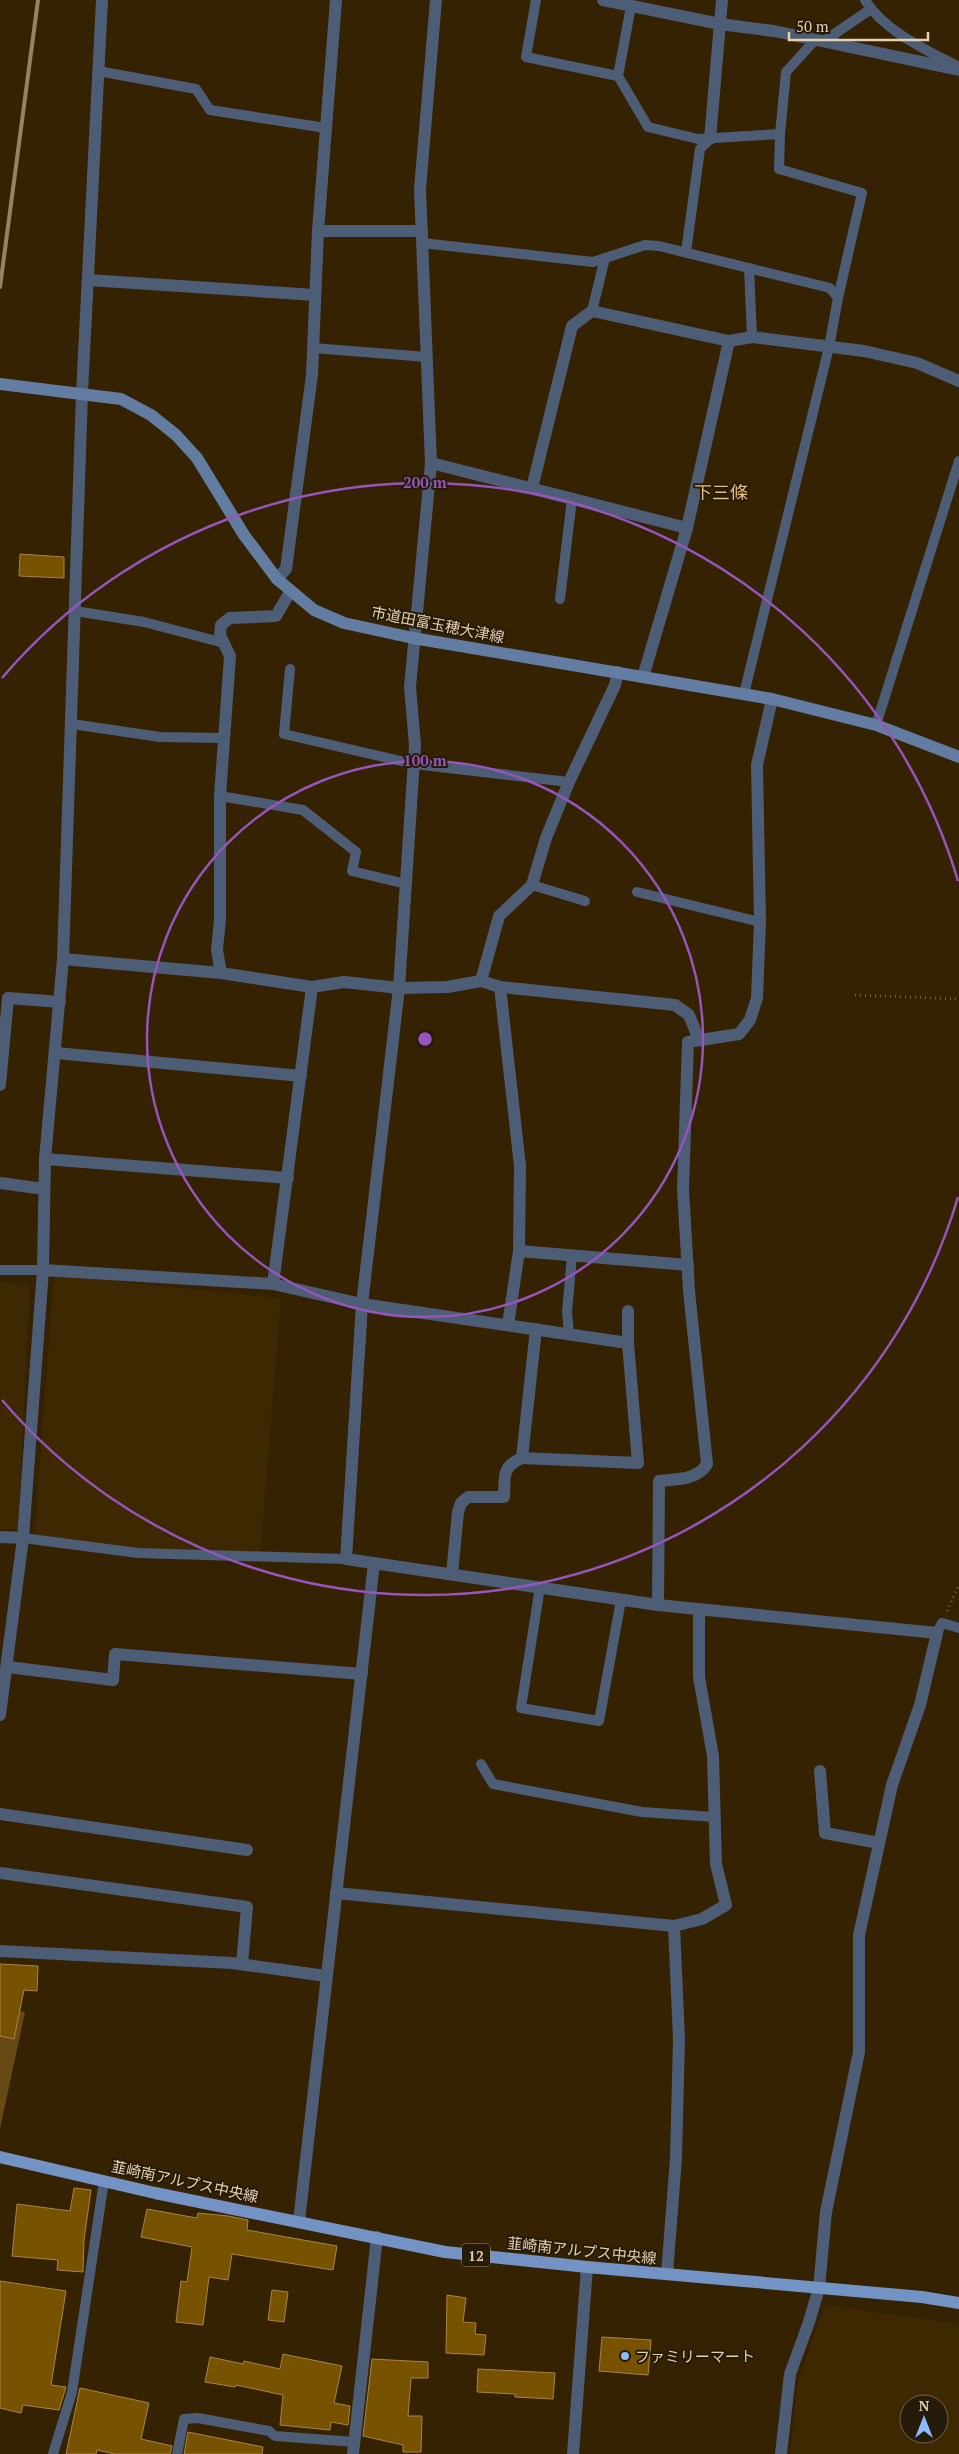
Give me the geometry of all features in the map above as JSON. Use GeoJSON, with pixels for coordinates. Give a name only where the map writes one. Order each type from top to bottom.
{"type":"FeatureCollection","features":[{"type":"Feature","properties":{"kind":"main road","name":"韮崎南アルプス中央線"},"geometry":{"type":"LineString","coordinates":[[0,2157],[104,2181],[445,2252],[587,2268],[818,2288],[959,2303]]}},
{"type":"Feature","properties":{"kind":"street"},"geometry":{"type":"LineString","coordinates":[[0,1715],[8,1667],[23,1538],[42,1270],[45,1159],[64,960],[82,393],[102,0]]}},
{"type":"Feature","properties":{"kind":"street"},"geometry":{"type":"LineString","coordinates":[[277,579],[286,569],[312,375],[318,231],[336,0]]}},
{"type":"Feature","properties":{"kind":"street"},"geometry":{"type":"LineString","coordinates":[[436,0],[420,189],[431,462],[413,638],[410,687],[415,745],[414,764],[399,988],[362,1304],[346,1559],[658,1605],[939,1628],[920,1705],[892,1785],[859,1935],[859,2052],[826,2212],[818,2288],[809,2322],[790,2374],[781,2454]]}},
{"type":"Feature","properties":{"kind":"street"},"geometry":{"type":"LineString","coordinates":[[603,0],[720,24],[774,31],[959,69]]}},
{"type":"Feature","properties":{"kind":"street"},"geometry":{"type":"LineString","coordinates":[[710,139],[722,0]]}},
{"type":"Feature","properties":{"kind":"street"},"geometry":{"type":"LineString","coordinates":[[318,231],[422,237]]}},
{"type":"Feature","properties":{"kind":"street"},"geometry":{"type":"LineString","coordinates":[[88,280],[315,294]]}},
{"type":"Feature","properties":{"kind":"street"},"geometry":{"type":"LineString","coordinates":[[532,488],[572,326],[592,311],[729,341],[752,337],[864,351],[917,363],[959,381]]}},
{"type":"Feature","properties":{"kind":"street"},"geometry":{"type":"LineString","coordinates":[[643,677],[687,528],[729,341]]}},
{"type":"Feature","properties":{"kind":"street","name":"市道田富玉穂大津線"},"geometry":{"type":"LineString","coordinates":[[0,384],[121,399],[151,415],[176,435],[197,458],[249,542],[277,579],[290,592],[314,610],[344,622],[413,638],[772,699],[876,725],[959,757]]}},
{"type":"Feature","properties":{"kind":"street"},"geometry":{"type":"LineString","coordinates":[[431,462],[687,528]]}},
{"type":"Feature","properties":{"kind":"street"},"geometry":{"type":"LineString","coordinates":[[221,973],[217,950],[220,919],[220,796],[230,656],[220,635],[221,625],[230,618],[276,616],[290,592]]}},
{"type":"Feature","properties":{"kind":"street"},"geometry":{"type":"LineString","coordinates":[[481,981],[499,916],[532,885],[546,838],[569,782],[615,685],[618,672]]}},
{"type":"Feature","properties":{"kind":"street"},"geometry":{"type":"LineString","coordinates":[[658,1605],[659,1481],[691,1477],[702,1472],[707,1464],[688,1265],[683,1189],[688,1042],[739,1034],[750,1020],[757,998],[760,922],[757,765],[772,699]]}},
{"type":"Feature","properties":{"kind":"street"},"geometry":{"type":"LineString","coordinates":[[64,960],[221,973],[312,987],[344,982],[399,988],[447,987],[481,981],[500,987],[674,1005],[689,1015],[699,1040]]}},
{"type":"Feature","properties":{"kind":"street"},"geometry":{"type":"LineString","coordinates":[[273,1284],[312,987]]}},
{"type":"Feature","properties":{"kind":"street"},"geometry":{"type":"LineString","coordinates":[[500,987],[520,1166],[519,1251],[508,1325]]}},
{"type":"Feature","properties":{"kind":"street"},"geometry":{"type":"LineString","coordinates":[[0,1085],[8,998],[60,1002]]}},
{"type":"Feature","properties":{"kind":"street"},"geometry":{"type":"LineString","coordinates":[[56,1053],[301,1076]]}},
{"type":"Feature","properties":{"kind":"street"},"geometry":{"type":"LineString","coordinates":[[45,1159],[288,1178]]}},
{"type":"Feature","properties":{"kind":"street"},"geometry":{"type":"LineString","coordinates":[[0,1183],[44,1189]]}},
{"type":"Feature","properties":{"kind":"street"},"geometry":{"type":"LineString","coordinates":[[519,1251],[688,1265]]}},
{"type":"Feature","properties":{"kind":"street"},"geometry":{"type":"LineString","coordinates":[[42,1270],[273,1284],[362,1304],[628,1343]]}},
{"type":"Feature","properties":{"kind":"street"},"geometry":{"type":"LineString","coordinates":[[452,1574],[458,1512],[461,1503],[468,1497],[504,1497],[505,1471],[512,1462],[522,1458],[638,1463],[628,1343],[628,1311]]}},
{"type":"Feature","properties":{"kind":"street"},"geometry":{"type":"LineString","coordinates":[[522,1458],[536,1329]]}},
{"type":"Feature","properties":{"kind":"street"},"geometry":{"type":"LineString","coordinates":[[0,1538],[23,1538]]}},
{"type":"Feature","properties":{"kind":"street"},"geometry":{"type":"LineString","coordinates":[[299,2221],[374,1563]]}},
{"type":"Feature","properties":{"kind":"street"},"geometry":{"type":"LineString","coordinates":[[336,1893],[674,1926],[702,1919],[726,1905],[716,1864],[713,1756],[699,1677],[699,1609]]}},
{"type":"Feature","properties":{"kind":"street"},"geometry":{"type":"LineString","coordinates":[[8,1667],[113,1680],[115,1654],[362,1674]]}},
{"type":"Feature","properties":{"kind":"street"},"geometry":{"type":"LineString","coordinates":[[820,1770],[825,1834],[879,1843]]}},
{"type":"Feature","properties":{"kind":"street"},"geometry":{"type":"LineString","coordinates":[[0,1814],[247,1850]]}},
{"type":"Feature","properties":{"kind":"street"},"geometry":{"type":"LineString","coordinates":[[0,1873],[247,1907],[242,1964]]}},
{"type":"Feature","properties":{"kind":"street"},"geometry":{"type":"LineString","coordinates":[[667,2274],[676,2158],[679,2039],[674,1926]]}},
{"type":"Feature","properties":{"kind":"street"},"geometry":{"type":"LineString","coordinates":[[0,1950],[242,1964],[326,1976]]}},
{"type":"Feature","properties":{"kind":"street"},"geometry":{"type":"LineString","coordinates":[[354,2448],[377,2237]]}},
{"type":"Feature","properties":{"kind":"street"},"geometry":{"type":"LineString","coordinates":[[573,2454],[587,2268]]}},
{"type":"Feature","properties":{"kind":"lane"},"geometry":{"type":"LineString","coordinates":[[536,0],[526,57],[618,76]]}},
{"type":"Feature","properties":{"kind":"lane"},"geometry":{"type":"LineString","coordinates":[[865,0],[871,9],[909,40],[959,69]]}},
{"type":"Feature","properties":{"kind":"lane"},"geometry":{"type":"LineString","coordinates":[[631,6],[618,76],[648,127],[698,139],[780,134]]}},
{"type":"Feature","properties":{"kind":"lane"},"geometry":{"type":"LineString","coordinates":[[744,694],[829,347],[862,193],[779,169],[780,134],[786,72],[819,40],[871,9]]}},
{"type":"Feature","properties":{"kind":"lane"},"geometry":{"type":"LineString","coordinates":[[98,71],[196,89],[210,110],[326,128]]}},
{"type":"Feature","properties":{"kind":"lane"},"geometry":{"type":"LineString","coordinates":[[686,252],[700,149],[710,139]]}},
{"type":"Feature","properties":{"kind":"lane"},"geometry":{"type":"LineString","coordinates":[[422,237],[593,262],[645,245],[659,246],[830,288],[838,298]]}},
{"type":"Feature","properties":{"kind":"lane"},"geometry":{"type":"LineString","coordinates":[[592,311],[605,258]]}},
{"type":"Feature","properties":{"kind":"lane"},"geometry":{"type":"LineString","coordinates":[[749,268],[752,337]]}},
{"type":"Feature","properties":{"kind":"lane"},"geometry":{"type":"LineString","coordinates":[[313,348],[427,357]]}},
{"type":"Feature","properties":{"kind":"lane"},"geometry":{"type":"LineString","coordinates":[[876,725],[959,461]]}},
{"type":"Feature","properties":{"kind":"lane"},"geometry":{"type":"LineString","coordinates":[[560,598],[572,499]]}},
{"type":"Feature","properties":{"kind":"lane"},"geometry":{"type":"LineString","coordinates":[[75,612],[144,622],[224,643]]}},
{"type":"Feature","properties":{"kind":"lane"},"geometry":{"type":"LineString","coordinates":[[290,669],[284,734],[414,764],[569,782]]}},
{"type":"Feature","properties":{"kind":"lane"},"geometry":{"type":"LineString","coordinates":[[72,724],[160,737],[224,738]]}},
{"type":"Feature","properties":{"kind":"lane"},"geometry":{"type":"LineString","coordinates":[[220,796],[303,810],[356,852],[352,871],[406,884]]}},
{"type":"Feature","properties":{"kind":"lane"},"geometry":{"type":"LineString","coordinates":[[532,885],[585,901]]}},
{"type":"Feature","properties":{"kind":"lane"},"geometry":{"type":"LineString","coordinates":[[637,892],[760,922]]}},
{"type":"Feature","properties":{"kind":"lane"},"geometry":{"type":"LineString","coordinates":[[569,1334],[566,1312],[572,1255]]}},
{"type":"Feature","properties":{"kind":"lane"},"geometry":{"type":"LineString","coordinates":[[0,1270],[42,1270]]}},
{"type":"Feature","properties":{"kind":"lane"},"geometry":{"type":"LineString","coordinates":[[23,1538],[138,1553],[346,1559]]}},
{"type":"Feature","properties":{"kind":"lane"},"geometry":{"type":"LineString","coordinates":[[540,1588],[521,1708],[599,1721],[621,1600]]}},
{"type":"Feature","properties":{"kind":"lane"},"geometry":{"type":"LineString","coordinates":[[939,1628],[959,1628]]}},
{"type":"Feature","properties":{"kind":"lane"},"geometry":{"type":"LineString","coordinates":[[481,1764],[493,1784],[642,1812],[715,1817]]}},
{"type":"Feature","properties":{"kind":"lane"},"geometry":{"type":"LineString","coordinates":[[53,2454],[72,2392],[104,2181]]}},
{"type":"Feature","properties":{"kind":"lane"},"geometry":{"type":"LineString","coordinates":[[177,2454],[184,2419],[198,2418],[269,2432],[275,2436],[354,2448]]}},
{"type":"Feature","properties":{"kind":"path"},"geometry":{"type":"LineString","coordinates":[[855,995],[959,999]]}},
{"type":"Feature","properties":{"kind":"path"},"geometry":{"type":"LineString","coordinates":[[939,1628],[959,1584]]}},
{"type":"Feature","properties":{"kind":"shaded area"},"geometry":{"type":"Polygon","coordinates":[[[54,1275],[281,1298],[260,1557],[138,1553],[34,1539],[54,1275]]]}},
{"type":"Feature","properties":{"kind":"shaded area"},"geometry":{"type":"Polygon","coordinates":[[[0,1282],[30,1285],[18,1530],[0,1529],[0,1282]]]}},
{"type":"Feature","properties":{"kind":"shaded area"},"geometry":{"type":"Polygon","coordinates":[[[0,2007],[25,2012],[0,2129],[0,2007]]]}},
{"type":"Feature","properties":{"kind":"shaded area"},"geometry":{"type":"Polygon","coordinates":[[[825,2305],[959,2324],[959,2454],[790,2454],[798,2380],[825,2305]]]}},
{"type":"Feature","properties":{"kind":"building"},"geometry":{"type":"Polygon","coordinates":[[[20,554],[64,557],[64,578],[19,576],[20,554]]]}},
{"type":"Feature","properties":{"kind":"building"},"geometry":{"type":"Polygon","coordinates":[[[0,1964],[38,1966],[37,1991],[24,1990],[14,2039],[0,2036],[0,1964]]]}},
{"type":"Feature","properties":{"kind":"building"},"geometry":{"type":"Polygon","coordinates":[[[74,2188],[91,2190],[84,2240],[83,2272],[57,2270],[58,2260],[12,2256],[17,2204],[70,2211],[74,2188]]]}},
{"type":"Feature","properties":{"kind":"building"},"geometry":{"type":"Polygon","coordinates":[[[147,2209],[197,2218],[198,2213],[228,2216],[248,2220],[247,2230],[337,2246],[333,2270],[232,2254],[228,2280],[209,2277],[203,2325],[176,2322],[181,2281],[187,2282],[192,2247],[141,2237],[147,2209]]]}},
{"type":"Feature","properties":{"kind":"building"},"geometry":{"type":"Polygon","coordinates":[[[0,2281],[66,2291],[51,2385],[66,2387],[59,2410],[23,2405],[21,2413],[0,2408],[0,2281]]]}},
{"type":"Feature","properties":{"kind":"building"},"geometry":{"type":"Polygon","coordinates":[[[272,2290],[288,2292],[284,2322],[268,2320],[272,2290]]]}},
{"type":"Feature","properties":{"kind":"building"},"geometry":{"type":"Polygon","coordinates":[[[447,2295],[466,2298],[463,2322],[476,2323],[475,2334],[486,2335],[484,2355],[446,2353],[447,2295]]]}},
{"type":"Feature","properties":{"kind":"building","name":"ファミリーマート"},"geometry":{"type":"Polygon","coordinates":[[[602,2337],[651,2340],[648,2375],[599,2371],[602,2337]]]}},
{"type":"Feature","properties":{"kind":"building"},"geometry":{"type":"Polygon","coordinates":[[[283,2354],[342,2366],[334,2403],[350,2406],[348,2425],[331,2422],[330,2430],[280,2425],[283,2395],[236,2385],[235,2387],[205,2382],[210,2357],[243,2364],[244,2361],[280,2369],[283,2354]]]}},
{"type":"Feature","properties":{"kind":"building"},"geometry":{"type":"Polygon","coordinates":[[[372,2359],[428,2362],[428,2378],[411,2378],[408,2416],[422,2416],[421,2452],[403,2452],[403,2445],[363,2436],[372,2359]]]}},
{"type":"Feature","properties":{"kind":"building"},"geometry":{"type":"Polygon","coordinates":[[[478,2369],[555,2373],[553,2399],[477,2392],[478,2369]]]}},
{"type":"Feature","properties":{"kind":"building"},"geometry":{"type":"Polygon","coordinates":[[[80,2388],[149,2403],[141,2439],[172,2446],[170,2454],[115,2454],[97,2450],[96,2454],[66,2454],[80,2388]]]}},
{"type":"Feature","properties":{"kind":"building"},"geometry":{"type":"Polygon","coordinates":[[[188,2432],[263,2447],[262,2454],[184,2454],[188,2432]]]}},
{"type":"Feature","properties":{"kind":"railway"},"geometry":{"type":"LineString","coordinates":[[0,287],[38,0]]}},
{"type":"Feature","properties":{"kind":"place","name":"ファミリーマート"},"geometry":{"type":"Point","coordinates":[625,2356]}},
{"type":"Feature","properties":{"kind":"district","name":"下三條"},"geometry":{"type":"Point","coordinates":[721,492]}}]}
